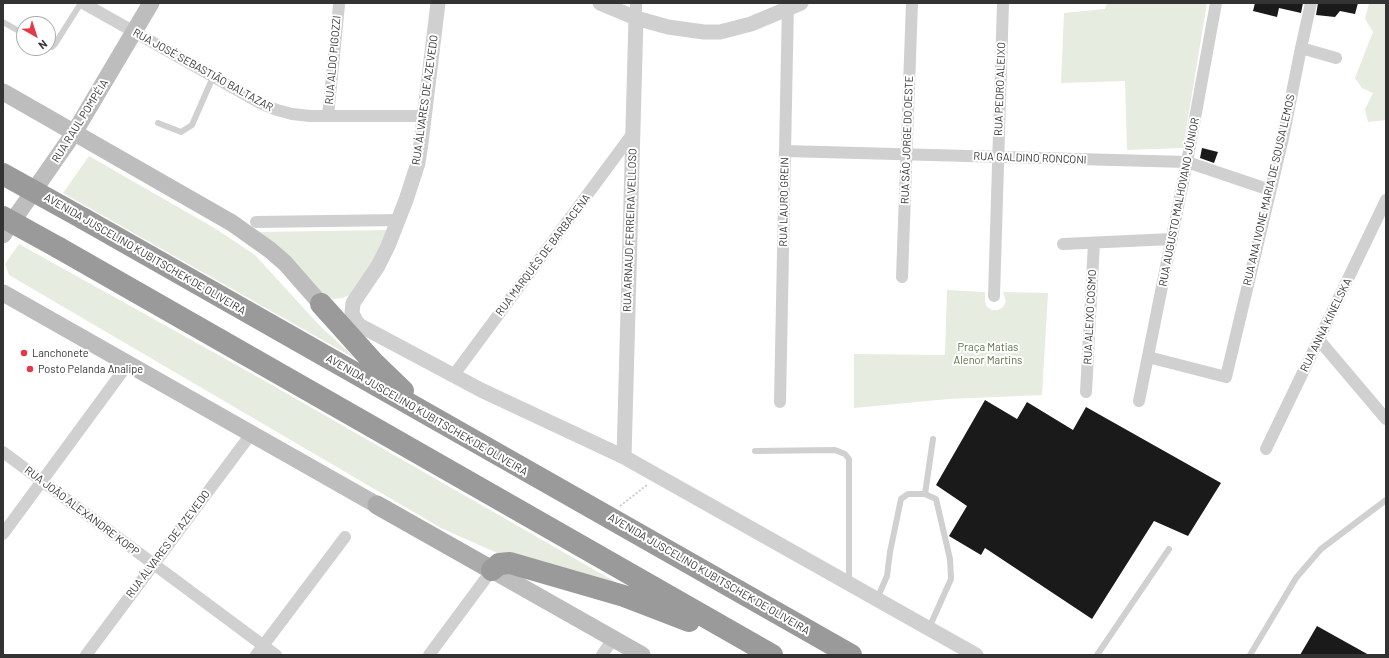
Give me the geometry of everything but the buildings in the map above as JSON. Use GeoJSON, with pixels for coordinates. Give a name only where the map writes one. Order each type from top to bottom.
{"type":"FeatureCollection","features":[{"type":"Feature","properties":{"kind":"highway","name":"AVENIDA JUSCELINO KUBITSCHEK DE OLIVEIRA"},"geometry":{"type":"LineString","coordinates":[[3,174],[851,655]]}},
{"type":"Feature","properties":{"kind":"highway"},"geometry":{"type":"LineString","coordinates":[[3,217],[772,655]]}},
{"type":"Feature","properties":{"kind":"highway"},"geometry":{"type":"LineString","coordinates":[[321,304],[384,373],[432,418]]}},
{"type":"Feature","properties":{"kind":"highway"},"geometry":{"type":"LineString","coordinates":[[492,570],[499,564],[510,563],[624,596],[666,611],[765,655]]}},
{"type":"Feature","properties":{"kind":"main road","name":"RUA RAUL POMPÉIA"},"geometry":{"type":"LineString","coordinates":[[3,235],[74,133],[150,3]]}},
{"type":"Feature","properties":{"kind":"main road"},"geometry":{"type":"LineString","coordinates":[[3,92],[207,208],[254,238],[285,263],[321,304]]}},
{"type":"Feature","properties":{"kind":"main road"},"geometry":{"type":"LineString","coordinates":[[3,293],[642,655]]}},
{"type":"Feature","properties":{"kind":"street","name":"RUA JOSÉ SEBASTIÃO BALTAZAR"},"geometry":{"type":"LineString","coordinates":[[82,3],[262,104],[277,110],[292,114],[328,116],[425,116]]}},
{"type":"Feature","properties":{"kind":"street","name":"RUA ÁLVARES DE AZEVEDO"},"geometry":{"type":"LineString","coordinates":[[438,3],[418,163],[399,220],[383,257],[353,303],[352,313],[359,325],[454,376]]}},
{"type":"Feature","properties":{"kind":"street"},"geometry":{"type":"LineString","coordinates":[[600,3],[636,10],[668,27],[688,31],[720,32],[751,24],[793,5]]}},
{"type":"Feature","properties":{"kind":"street","name":"RUA SÃO JORGE DO OESTE"},"geometry":{"type":"LineString","coordinates":[[902,277],[912,3]]}},
{"type":"Feature","properties":{"kind":"street","name":"RUA PEDRO ALEIXO"},"geometry":{"type":"LineString","coordinates":[[994,296],[1003,3]]}},
{"type":"Feature","properties":{"kind":"street","name":"RUA AUGUSTO MALHOVANO JÚNIOR"},"geometry":{"type":"LineString","coordinates":[[1139,401],[1187,162],[1216,3]]}},
{"type":"Feature","properties":{"kind":"street","name":"RUA ANA IVONE MARIA DE SOUSA LEMOS"},"geometry":{"type":"LineString","coordinates":[[1148,357],[1226,377],[1283,138],[1311,3]]}},
{"type":"Feature","properties":{"kind":"street","name":"RUA ALDO PIGOZZI"},"geometry":{"type":"LineString","coordinates":[[328,116],[339,4]]}},
{"type":"Feature","properties":{"kind":"street","name":"RUA LAURO GREIN"},"geometry":{"type":"LineString","coordinates":[[780,402],[785,151],[793,5]]}},
{"type":"Feature","properties":{"kind":"street","name":"RUA ARNAUD FERREIRA VELLOSO"},"geometry":{"type":"LineString","coordinates":[[624,457],[636,10]]}},
{"type":"Feature","properties":{"kind":"street"},"geometry":{"type":"LineString","coordinates":[[1301,48],[1336,58]]}},
{"type":"Feature","properties":{"kind":"street","name":"RUA MARQUÊS DE BARBACENA"},"geometry":{"type":"LineString","coordinates":[[454,376],[633,133]]}},
{"type":"Feature","properties":{"kind":"street","name":"RUA GALDINO RONCONI"},"geometry":{"type":"LineString","coordinates":[[785,151],[1187,162],[1270,190]]}},
{"type":"Feature","properties":{"kind":"street","name":"RUA ANNA KINELSKA"},"geometry":{"type":"LineString","coordinates":[[1266,450],[1386,200]]}},
{"type":"Feature","properties":{"kind":"street"},"geometry":{"type":"LineString","coordinates":[[256,222],[399,220]]}},
{"type":"Feature","properties":{"kind":"street"},"geometry":{"type":"LineString","coordinates":[[1063,244],[1172,239]]}},
{"type":"Feature","properties":{"kind":"street","name":"RUA ALEIXO COSMO"},"geometry":{"type":"LineString","coordinates":[[1086,392],[1094,243]]}},
{"type":"Feature","properties":{"kind":"street"},"geometry":{"type":"LineString","coordinates":[[1319,340],[1386,419]]}},
{"type":"Feature","properties":{"kind":"street"},"geometry":{"type":"LineString","coordinates":[[3,534],[128,364]]}},
{"type":"Feature","properties":{"kind":"street"},"geometry":{"type":"LineString","coordinates":[[454,376],[624,457],[976,655]]}},
{"type":"Feature","properties":{"kind":"street","name":"RUA ÁLVARES DE AZEVEDO"},"geometry":{"type":"LineString","coordinates":[[86,655],[251,434]]}},
{"type":"Feature","properties":{"kind":"street","name":"RUA JOÃO ALEXANDRE KOPP"},"geometry":{"type":"LineString","coordinates":[[4,451],[154,564],[260,650],[276,655]]}},
{"type":"Feature","properties":{"kind":"street"},"geometry":{"type":"LineString","coordinates":[[260,650],[345,537]]}},
{"type":"Feature","properties":{"kind":"street"},"geometry":{"type":"LineString","coordinates":[[429,655],[492,570]]}},
{"type":"Feature","properties":{"kind":"street"},"geometry":{"type":"LineString","coordinates":[[602,655],[613,639]]}},
{"type":"Feature","properties":{"kind":"lane"},"geometry":{"type":"LineString","coordinates":[[56,42],[82,3]]}},
{"type":"Feature","properties":{"kind":"lane"},"geometry":{"type":"LineString","coordinates":[[3,22],[16,29]]}},
{"type":"Feature","properties":{"kind":"lane"},"geometry":{"type":"LineString","coordinates":[[158,124],[181,132],[192,125],[214,77]]}},
{"type":"Feature","properties":{"kind":"lane"},"geometry":{"type":"LineString","coordinates":[[925,494],[933,439]]}},
{"type":"Feature","properties":{"kind":"lane"},"geometry":{"type":"LineString","coordinates":[[755,451],[835,450],[845,454],[849,459],[849,584]]}},
{"type":"Feature","properties":{"kind":"lane"},"geometry":{"type":"LineString","coordinates":[[877,599],[887,576],[890,552],[901,499],[908,494],[925,494],[936,499],[950,559],[951,579],[929,628]]}},
{"type":"Feature","properties":{"kind":"lane"},"geometry":{"type":"LineString","coordinates":[[1250,655],[1296,578],[1316,555],[1386,500]]}},
{"type":"Feature","properties":{"kind":"lane"},"geometry":{"type":"LineString","coordinates":[[1097,655],[1169,549]]}},
{"type":"Feature","properties":{"kind":"path"},"geometry":{"type":"LineString","coordinates":[[607,516],[658,476]]}},
{"type":"Feature","properties":{"kind":"green space"},"geometry":{"type":"Polygon","coordinates":[[[1107,3],[1207,3],[1183,148],[1127,150],[1125,81],[1061,83],[1064,13],[1105,9],[1107,3]]]}},
{"type":"Feature","properties":{"kind":"green space"},"geometry":{"type":"Polygon","coordinates":[[[1369,3],[1386,3],[1386,120],[1368,122],[1365,109],[1373,93],[1362,88],[1355,78],[1373,32],[1365,19],[1369,3]]]}},
{"type":"Feature","properties":{"kind":"green space"},"geometry":{"type":"Polygon","coordinates":[[[89,156],[216,229],[255,255],[320,326],[356,359],[63,193],[89,156]]]}},
{"type":"Feature","properties":{"kind":"green space"},"geometry":{"type":"Polygon","coordinates":[[[388,230],[369,269],[350,295],[333,299],[320,293],[280,249],[259,232],[388,230]]]}},
{"type":"Feature","properties":{"kind":"green space"},"geometry":{"type":"Polygon","coordinates":[[[19,244],[265,381],[626,588],[504,556],[441,528],[9,275],[5,264],[19,244]]]}},
{"type":"Feature","properties":{"kind":"green space","name":"Praça Matias Alenor Martins"},"geometry":{"type":"Polygon","coordinates":[[[947,290],[985,292],[987,307],[992,310],[998,310],[1003,307],[1006,301],[1003,292],[1048,293],[1042,395],[948,399],[854,408],[854,354],[945,355],[947,290]]]}},
{"type":"Feature","properties":{"kind":"place","name":"Lanchonete"},"geometry":{"type":"Point","coordinates":[24,353]}},
{"type":"Feature","properties":{"kind":"place","name":"Posto Pelanda Analipe"},"geometry":{"type":"Point","coordinates":[30,369]}}]}
